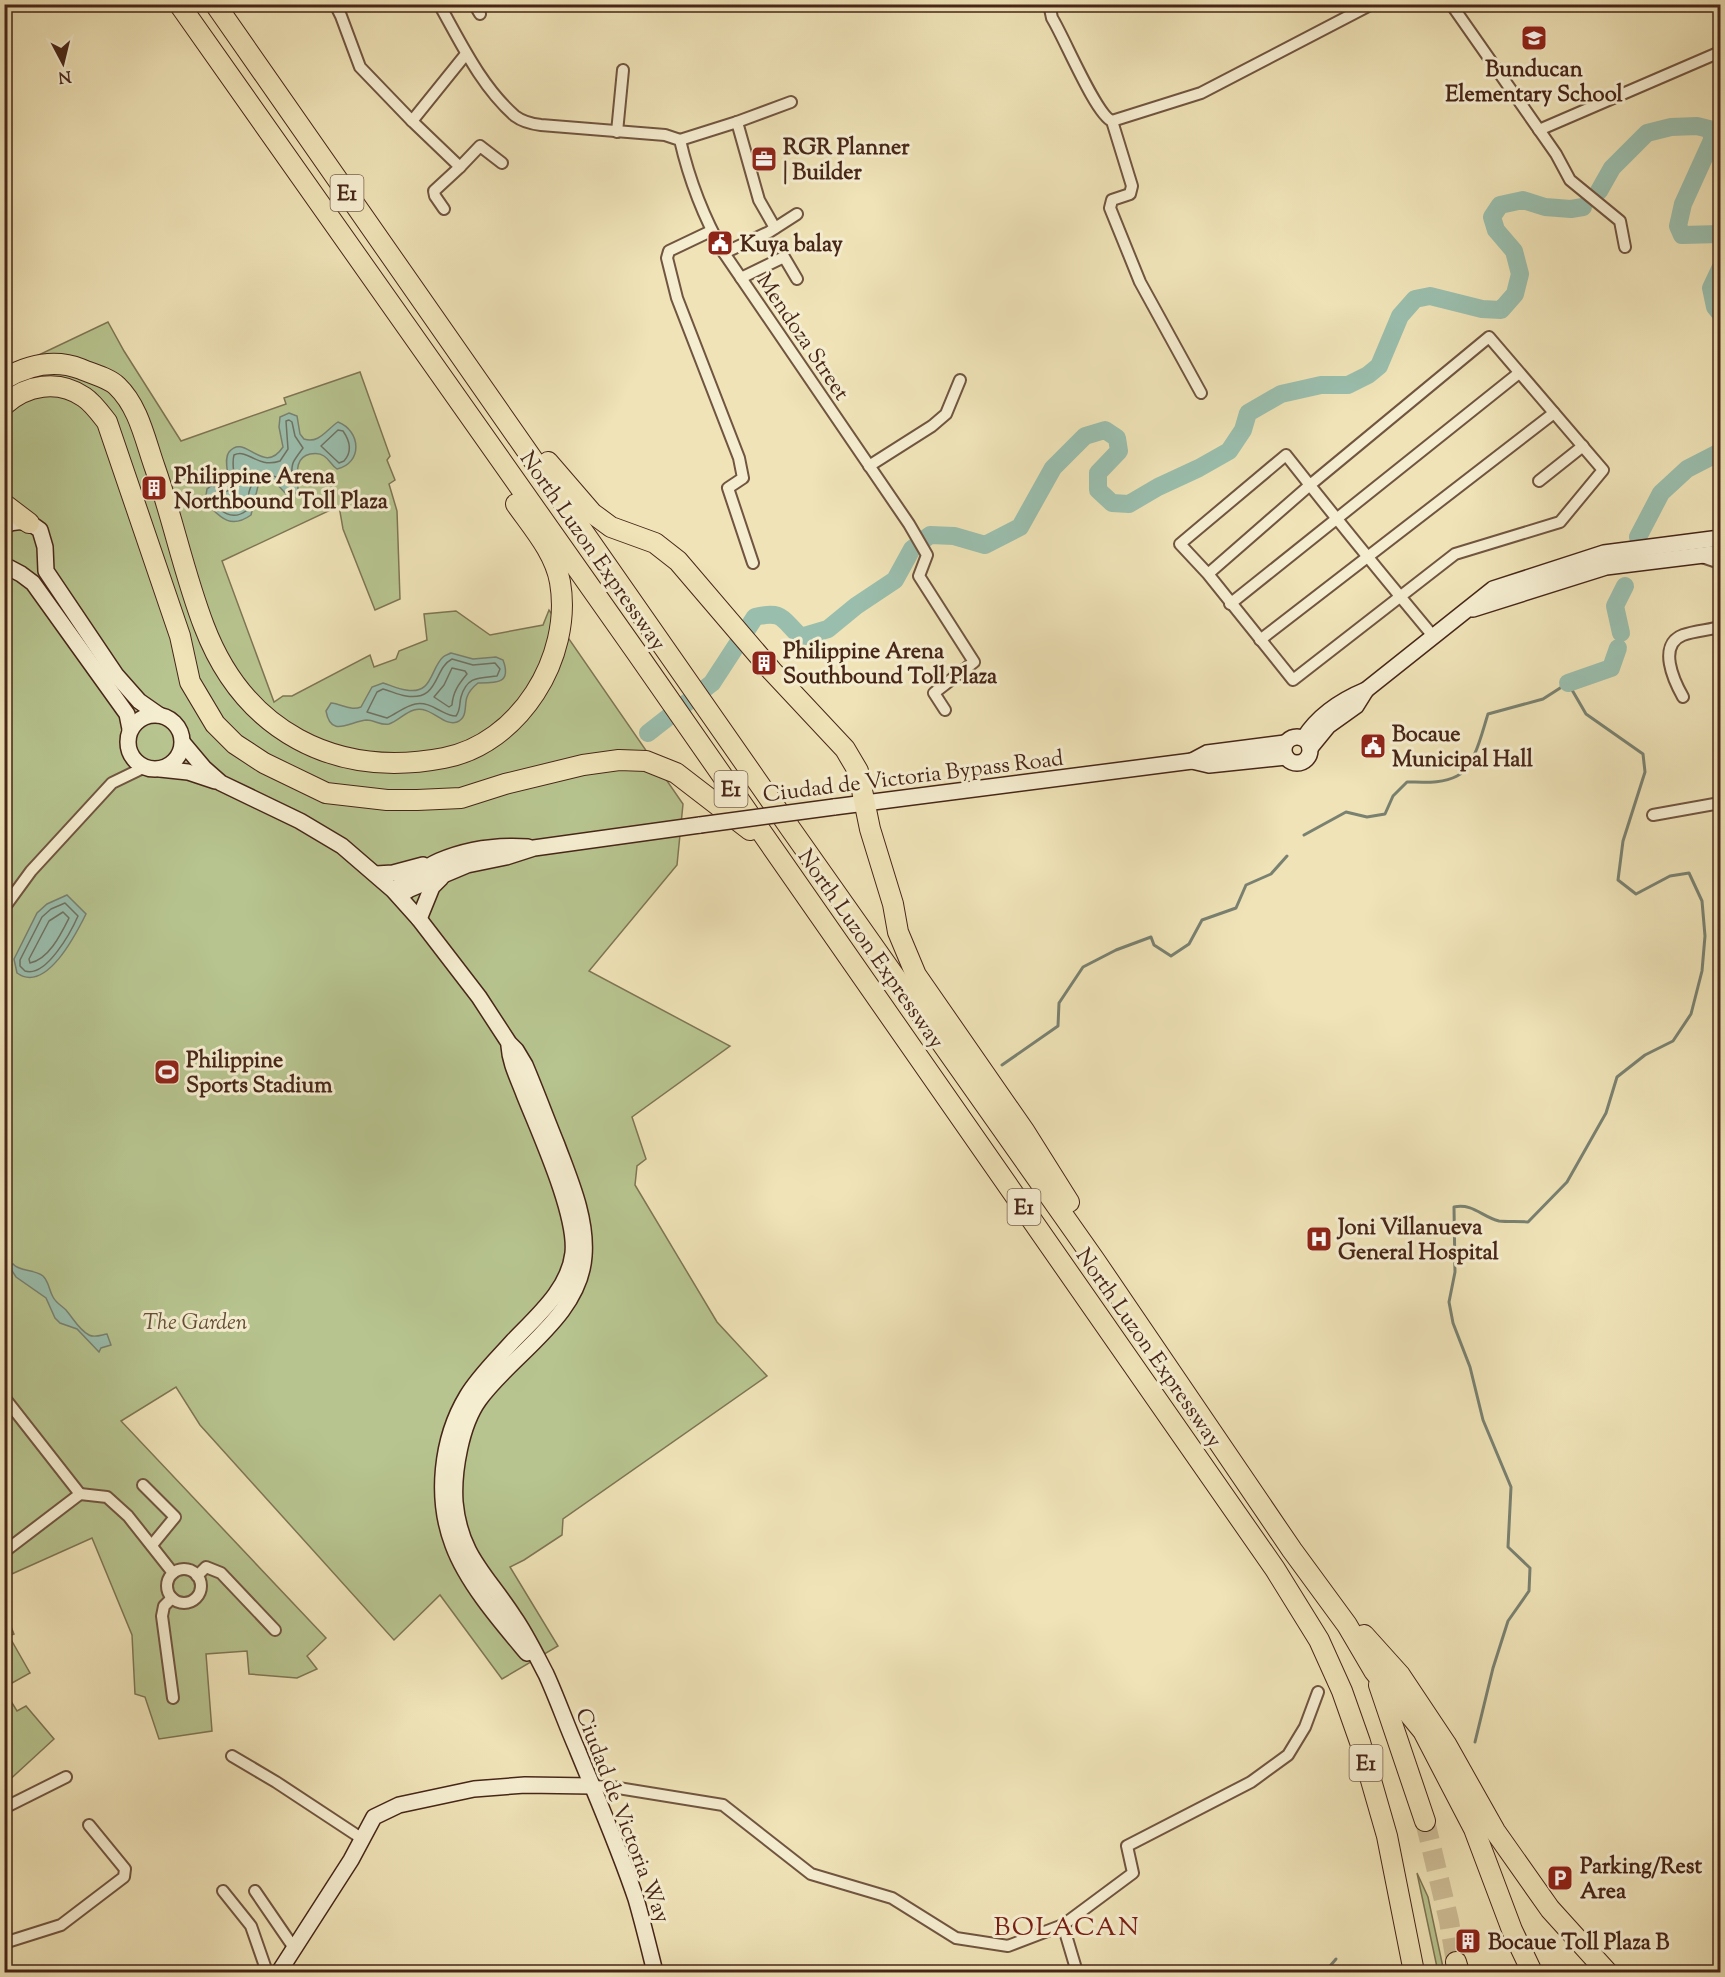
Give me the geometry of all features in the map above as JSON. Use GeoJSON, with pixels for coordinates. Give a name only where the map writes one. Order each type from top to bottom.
{"type":"FeatureCollection","features":[{"type":"Feature","properties":{"kind":"highway","name":"North Luzon Expressway"},"geometry":{"type":"LineString","coordinates":[[178,4],[661,687],[1269,1560],[1319,1640],[1342,1691],[1387,1836],[1414,1972]]}},
{"type":"Feature","properties":{"kind":"highway","name":"North Luzon Expressway"},"geometry":{"type":"LineString","coordinates":[[215,4],[1094,1259],[1292,1550],[1347,1625],[1374,1671],[1423,1731],[1474,1829],[1512,1930],[1532,1972]]}},
{"type":"Feature","properties":{"kind":"highway"},"geometry":{"type":"LineString","coordinates":[[4,379],[33,366],[53,363],[76,368],[116,385],[133,406],[162,487],[204,627],[223,666],[247,700],[275,726],[330,754],[388,764],[420,763],[450,757],[476,748],[497,736],[517,718],[531,700],[549,665],[562,611],[560,582],[552,558],[493,470],[443,377]]}},
{"type":"Feature","properties":{"kind":"highway"},"geometry":{"type":"LineString","coordinates":[[478,382],[592,513],[611,527],[656,543],[678,561],[757,654],[844,749],[858,771],[876,852],[893,904],[898,932],[916,975],[1025,1132],[1072,1206],[1094,1259]]}},
{"type":"Feature","properties":{"kind":"highway"},"geometry":{"type":"LineString","coordinates":[[4,405],[18,394],[37,387],[52,386],[70,390],[84,397],[106,422],[180,636],[190,682],[215,724],[235,744],[264,763],[326,794],[387,800],[417,800],[461,798],[505,784],[582,765],[620,760],[646,761],[676,773],[771,846]]}},
{"type":"Feature","properties":{"kind":"highway"},"geometry":{"type":"LineString","coordinates":[[4,504],[29,523]]}},
{"type":"Feature","properties":{"kind":"highway"},"geometry":{"type":"LineString","coordinates":[[1292,1550],[1336,1594],[1371,1644],[1400,1675],[1446,1744],[1495,1831],[1550,1909],[1607,1972]]}},
{"type":"Feature","properties":{"kind":"highway","name":"North Luzon Expressway"},"geometry":{"type":"LineString","coordinates":[[1374,1671],[1425,1821]]}},
{"type":"Feature","properties":{"kind":"main road"},"geometry":{"type":"LineString","coordinates":[[4,526],[16,522],[29,523],[40,530],[45,547],[46,571],[116,675],[139,701],[176,724],[182,735],[183,743],[176,760],[171,764],[152,768]]}},
{"type":"Feature","properties":{"kind":"main road"},"geometry":{"type":"LineString","coordinates":[[1307,743],[1356,706],[1366,690],[1469,610],[1605,560],[1660,553],[1720,538]]}},
{"type":"Feature","properties":{"kind":"main road"},"geometry":{"type":"LineString","coordinates":[[1660,553],[1699,556],[1720,553]]}},
{"type":"Feature","properties":{"kind":"main road"},"geometry":{"type":"LineString","coordinates":[[4,565],[33,583],[127,714],[130,729],[128,741],[130,754],[136,762],[152,768],[188,772],[221,783]]}},
{"type":"Feature","properties":{"kind":"main road"},"geometry":{"type":"LineString","coordinates":[[130,729],[140,719],[159,715]]}},
{"type":"Feature","properties":{"kind":"main road"},"geometry":{"type":"LineString","coordinates":[[1292,738],[1307,743],[1308,757],[1300,762],[1292,762],[1286,750],[1292,738]]}},
{"type":"Feature","properties":{"kind":"main road","name":"Ciudad de Victoria Way"},"geometry":{"type":"LineString","coordinates":[[183,743],[204,768],[221,783],[300,821],[342,846],[376,874],[419,919],[478,997],[509,1043],[509,1054],[514,1068],[566,1186],[573,1252],[565,1294],[483,1374],[467,1396],[451,1430],[446,1451],[448,1483],[446,1521],[458,1557],[501,1622],[546,1675],[635,1899],[655,1972]]}},
{"type":"Feature","properties":{"kind":"main road","name":"Ciudad de Victoria Bypass Road"},"geometry":{"type":"LineString","coordinates":[[396,893],[410,889],[441,868],[506,857],[534,848],[1192,761],[1207,753],[1286,750]]}},
{"type":"Feature","properties":{"kind":"main road"},"geometry":{"type":"LineString","coordinates":[[376,874],[441,868]]}},
{"type":"Feature","properties":{"kind":"main road"},"geometry":{"type":"LineString","coordinates":[[419,919],[441,868]]}},
{"type":"Feature","properties":{"kind":"main road"},"geometry":{"type":"LineString","coordinates":[[279,1972],[351,1860],[374,1817],[399,1805],[474,1789],[525,1785],[592,1786]]}},
{"type":"Feature","properties":{"kind":"street"},"geometry":{"type":"LineString","coordinates":[[335,4],[360,67],[460,166]]}},
{"type":"Feature","properties":{"kind":"street"},"geometry":{"type":"LineString","coordinates":[[439,4],[466,54],[497,96],[516,117],[528,123],[665,135],[680,140],[791,102]]}},
{"type":"Feature","properties":{"kind":"street"},"geometry":{"type":"LineString","coordinates":[[1049,4],[1052,18],[1095,100],[1104,116],[1112,121],[1132,189],[1127,195],[1112,200],[1110,208],[1140,282],[1201,393]]}},
{"type":"Feature","properties":{"kind":"street"},"geometry":{"type":"LineString","coordinates":[[1112,121],[1201,93],[1372,4]]}},
{"type":"Feature","properties":{"kind":"street"},"geometry":{"type":"LineString","coordinates":[[1451,4],[1556,154],[1570,180],[1620,221],[1625,247]]}},
{"type":"Feature","properties":{"kind":"street"},"geometry":{"type":"LineString","coordinates":[[1539,130],[1720,52]]}},
{"type":"Feature","properties":{"kind":"street"},"geometry":{"type":"LineString","coordinates":[[412,121],[466,54]]}},
{"type":"Feature","properties":{"kind":"street"},"geometry":{"type":"LineString","coordinates":[[617,132],[623,70]]}},
{"type":"Feature","properties":{"kind":"street"},"geometry":{"type":"LineString","coordinates":[[737,122],[759,200],[776,228]]}},
{"type":"Feature","properties":{"kind":"street","name":"Mendoza Street"},"geometry":{"type":"LineString","coordinates":[[680,140],[690,176],[711,231],[724,253],[909,524],[927,555],[919,576],[974,662],[934,693],[945,710]]}},
{"type":"Feature","properties":{"kind":"street"},"geometry":{"type":"LineString","coordinates":[[444,208],[434,191],[480,146],[502,163]]}},
{"type":"Feature","properties":{"kind":"street"},"geometry":{"type":"LineString","coordinates":[[724,253],[750,242],[797,214]]}},
{"type":"Feature","properties":{"kind":"street"},"geometry":{"type":"LineString","coordinates":[[711,231],[671,250],[667,258],[677,298],[739,458],[743,478],[728,488],[753,563]]}},
{"type":"Feature","properties":{"kind":"street"},"geometry":{"type":"LineString","coordinates":[[741,278],[784,257],[797,279]]}},
{"type":"Feature","properties":{"kind":"street"},"geometry":{"type":"LineString","coordinates":[[1208,574],[1310,485],[1489,338],[1603,470],[1560,522],[1455,554],[1401,597],[1293,680],[1208,574],[1180,544],[1286,454],[1310,485],[1338,518],[1368,557],[1401,597],[1433,636]]}},
{"type":"Feature","properties":{"kind":"street"},"geometry":{"type":"LineString","coordinates":[[1230,604],[1520,373]]}},
{"type":"Feature","properties":{"kind":"street"},"geometry":{"type":"LineString","coordinates":[[869,465],[932,426],[946,414],[960,380]]}},
{"type":"Feature","properties":{"kind":"street"},"geometry":{"type":"LineString","coordinates":[[1260,640],[1554,413]]}},
{"type":"Feature","properties":{"kind":"street"},"geometry":{"type":"LineString","coordinates":[[1539,481],[1583,446]]}},
{"type":"Feature","properties":{"kind":"street"},"geometry":{"type":"LineString","coordinates":[[1699,556],[1720,563]]}},
{"type":"Feature","properties":{"kind":"street"},"geometry":{"type":"LineString","coordinates":[[1683,697],[1673,678],[1670,647],[1683,635],[1720,627]]}},
{"type":"Feature","properties":{"kind":"street"},"geometry":{"type":"LineString","coordinates":[[4,908],[31,871],[112,783],[152,768]]}},
{"type":"Feature","properties":{"kind":"street"},"geometry":{"type":"LineString","coordinates":[[1653,815],[1720,803]]}},
{"type":"Feature","properties":{"kind":"street"},"geometry":{"type":"LineString","coordinates":[[4,1397],[80,1494]]}},
{"type":"Feature","properties":{"kind":"street"},"geometry":{"type":"LineString","coordinates":[[143,1485],[175,1517],[152,1545]]}},
{"type":"Feature","properties":{"kind":"street"},"geometry":{"type":"LineString","coordinates":[[4,1552],[80,1494],[106,1497],[128,1516],[173,1573]]}},
{"type":"Feature","properties":{"kind":"street"},"geometry":{"type":"LineString","coordinates":[[197,1576],[206,1567],[221,1573],[275,1630]]}},
{"type":"Feature","properties":{"kind":"street"},"geometry":{"type":"LineString","coordinates":[[183,1569],[194,1572],[197,1576],[201,1585],[195,1599],[184,1603],[172,1598],[168,1583],[173,1573],[183,1569]]}},
{"type":"Feature","properties":{"kind":"street"},"geometry":{"type":"LineString","coordinates":[[172,1598],[164,1606],[162,1616],[173,1698]]}},
{"type":"Feature","properties":{"kind":"street"},"geometry":{"type":"LineString","coordinates":[[592,1786],[612,1787],[723,1805],[810,1874],[892,1898],[956,1938],[1008,1946],[1063,1925],[1133,1873],[1127,1846],[1251,1782],[1288,1755],[1305,1727],[1318,1692]]}},
{"type":"Feature","properties":{"kind":"street"},"geometry":{"type":"LineString","coordinates":[[232,1756],[276,1782],[361,1839]]}},
{"type":"Feature","properties":{"kind":"street"},"geometry":{"type":"LineString","coordinates":[[4,1808],[66,1777]]}},
{"type":"Feature","properties":{"kind":"street"},"geometry":{"type":"LineString","coordinates":[[4,1943],[61,1925],[124,1877],[125,1869],[89,1826]]}},
{"type":"Feature","properties":{"kind":"street"},"geometry":{"type":"LineString","coordinates":[[223,1891],[250,1926],[267,1972]]}},
{"type":"Feature","properties":{"kind":"street"},"geometry":{"type":"LineString","coordinates":[[255,1891],[294,1948]]}},
{"type":"Feature","properties":{"kind":"street"},"geometry":{"type":"LineString","coordinates":[[1063,1925],[1077,1972]]}},
{"type":"Feature","properties":{"kind":"green space","name":"The Garden"},"geometry":{"type":"Polygon","coordinates":[[[108,322],[181,441],[286,404],[284,398],[360,372],[390,456],[387,460],[395,480],[389,484],[397,511],[400,599],[375,610],[343,529],[339,506],[222,561],[274,702],[283,696],[292,696],[370,655],[374,667],[396,659],[399,651],[427,640],[424,614],[456,611],[490,635],[543,625],[549,610],[683,804],[677,865],[589,971],[730,1046],[632,1117],[646,1159],[637,1166],[635,1185],[717,1322],[767,1376],[563,1519],[562,1535],[510,1567],[558,1646],[502,1679],[440,1595],[394,1640],[200,1425],[176,1387],[121,1421],[326,1638],[307,1656],[317,1669],[297,1678],[249,1674],[247,1651],[206,1654],[212,1731],[159,1739],[145,1697],[135,1694],[132,1635],[92,1538],[5,1577],[5,371],[108,322]]]}},
{"type":"Feature","properties":{"kind":"green space"},"geometry":{"type":"Polygon","coordinates":[[[5,1612],[14,1634],[9,1636],[30,1673],[5,1687],[5,1612]]]}},
{"type":"Feature","properties":{"kind":"green space"},"geometry":{"type":"Polygon","coordinates":[[[4,1690],[17,1711],[26,1706],[54,1739],[5,1784],[4,1690]]]}},
{"type":"Feature","properties":{"kind":"green space"},"geometry":{"type":"Polygon","coordinates":[[[1417,1873],[1428,1897],[1444,1972],[1438,1972],[1417,1873]]]}},
{"type":"Feature","properties":{"kind":"water"},"geometry":{"type":"Polygon","coordinates":[[[289,413],[297,416],[300,434],[304,439],[318,438],[338,422],[346,426],[355,439],[355,454],[345,466],[337,469],[321,454],[305,456],[299,463],[298,490],[294,495],[287,495],[275,482],[265,481],[258,486],[251,515],[237,521],[221,517],[205,502],[207,489],[211,486],[219,487],[227,484],[227,455],[235,447],[241,447],[268,458],[276,455],[283,447],[279,427],[280,417],[289,413]]]}},
{"type":"Feature","properties":{"kind":"water"},"geometry":{"type":"Polygon","coordinates":[[[451,653],[473,659],[496,657],[503,660],[505,668],[504,678],[501,680],[478,683],[471,689],[463,718],[457,722],[447,722],[420,709],[410,711],[392,723],[386,724],[367,720],[337,726],[328,719],[326,711],[331,703],[350,708],[361,707],[372,687],[383,683],[406,690],[421,689],[430,680],[443,657],[451,653]]]}},
{"type":"Feature","properties":{"kind":"water"},"geometry":{"type":"Polygon","coordinates":[[[67,895],[86,914],[75,935],[59,959],[49,969],[39,975],[28,977],[17,973],[14,959],[37,913],[47,904],[67,895]]]}},
{"type":"Feature","properties":{"kind":"water"},"geometry":{"type":"Polygon","coordinates":[[[13,1264],[43,1276],[54,1299],[76,1324],[89,1335],[107,1334],[111,1345],[101,1348],[99,1352],[77,1329],[60,1323],[55,1318],[46,1298],[16,1277],[9,1266],[13,1264]]]}},
{"type":"Feature","properties":{"kind":"waterway"},"geometry":{"type":"LineString","coordinates":[[1599,191],[1612,168],[1647,133],[1671,127],[1697,126],[1709,129],[1713,138],[1683,204],[1678,226],[1682,235],[1720,234]]}},
{"type":"Feature","properties":{"kind":"waterway"},"geometry":{"type":"LineString","coordinates":[[648,733],[712,683],[755,617],[772,615],[782,618],[801,637],[828,629],[856,606],[895,580],[912,549],[930,535],[954,536],[985,545],[1020,527],[1053,468],[1085,436],[1105,430],[1117,438],[1119,451],[1098,473],[1098,490],[1112,503],[1129,504],[1229,451],[1243,430],[1248,413],[1281,394],[1321,385],[1348,385],[1368,375],[1379,366],[1400,316],[1415,299],[1430,296],[1482,309],[1501,310],[1515,294],[1520,274],[1514,251],[1496,230],[1492,217],[1500,205],[1523,200],[1545,207],[1571,209],[1583,207]]}},
{"type":"Feature","properties":{"kind":"waterway"},"geometry":{"type":"LineString","coordinates":[[1720,269],[1711,288],[1715,307],[1720,313]]}},
{"type":"Feature","properties":{"kind":"waterway"},"geometry":{"type":"LineString","coordinates":[[1638,537],[1661,493],[1687,469],[1720,452]]}},
{"type":"Feature","properties":{"kind":"waterway"},"geometry":{"type":"LineString","coordinates":[[1621,633],[1615,606],[1625,586]]}},
{"type":"Feature","properties":{"kind":"waterway"},"geometry":{"type":"LineString","coordinates":[[1568,683],[1611,668],[1618,648]]}},
{"type":"Feature","properties":{"kind":"waterway"},"geometry":{"type":"LineString","coordinates":[[1304,835],[1346,812],[1367,817],[1385,814],[1393,796],[1407,782],[1439,781],[1457,776],[1469,765],[1488,714],[1543,699],[1568,683],[1586,714],[1643,754],[1645,772],[1623,841],[1618,880],[1636,894],[1670,876],[1689,873],[1702,901],[1705,936],[1702,971],[1691,1014],[1673,1041],[1645,1055],[1617,1077],[1606,1113],[1567,1182],[1528,1222],[1499,1221],[1467,1207],[1454,1207],[1455,1272],[1449,1302],[1453,1323],[1470,1367],[1483,1420],[1511,1487],[1508,1547],[1530,1568],[1529,1591],[1508,1621],[1493,1668],[1475,1742]]}},
{"type":"Feature","properties":{"kind":"waterway"},"geometry":{"type":"LineString","coordinates":[[1002,1065],[1058,1026],[1059,1003],[1083,967],[1116,950],[1151,937],[1154,945],[1171,956],[1189,944],[1202,920],[1236,908],[1246,885],[1271,874],[1287,856]]}},
{"type":"Feature","properties":{"kind":"waterway"},"geometry":{"type":"LineString","coordinates":[[1325,1972],[1336,1959]]}},
{"type":"Feature","properties":{"kind":"tunnel"},"geometry":{"type":"LineString","coordinates":[[1425,1821],[1449,1921],[1456,1962]]}},
{"type":"Feature","properties":{"kind":"place","name":"Bunducan Elementary School"},"geometry":{"type":"Point","coordinates":[1534,38]}},
{"type":"Feature","properties":{"kind":"place","name":"RGR Planner | Builder"},"geometry":{"type":"Point","coordinates":[764,159]}},
{"type":"Feature","properties":{"kind":"place","name":"Kuya balay"},"geometry":{"type":"Point","coordinates":[720,243]}},
{"type":"Feature","properties":{"kind":"place","name":"Philippine Arena Northbound Toll Plaza"},"geometry":{"type":"Point","coordinates":[154,488]}},
{"type":"Feature","properties":{"kind":"place","name":"Philippine Arena Southbound Toll Plaza"},"geometry":{"type":"Point","coordinates":[764,663]}},
{"type":"Feature","properties":{"kind":"place","name":"Bocaue Municipal Hall"},"geometry":{"type":"Point","coordinates":[1373,746]}},
{"type":"Feature","properties":{"kind":"place","name":"Philippine Sports Stadium"},"geometry":{"type":"Point","coordinates":[167,1072]}},
{"type":"Feature","properties":{"kind":"place","name":"Joni Villanueva General Hospital"},"geometry":{"type":"Point","coordinates":[1319,1239]}},
{"type":"Feature","properties":{"kind":"place","name":"Parking/Rest Area"},"geometry":{"type":"Point","coordinates":[1560,1878]}},
{"type":"Feature","properties":{"kind":"place","name":"Bocaue Toll Plaza B"},"geometry":{"type":"Point","coordinates":[1468,1941]}},
{"type":"Feature","properties":{"kind":"district","name":"BOLACAN"},"geometry":{"type":"Point","coordinates":[1067,1926]}}]}
